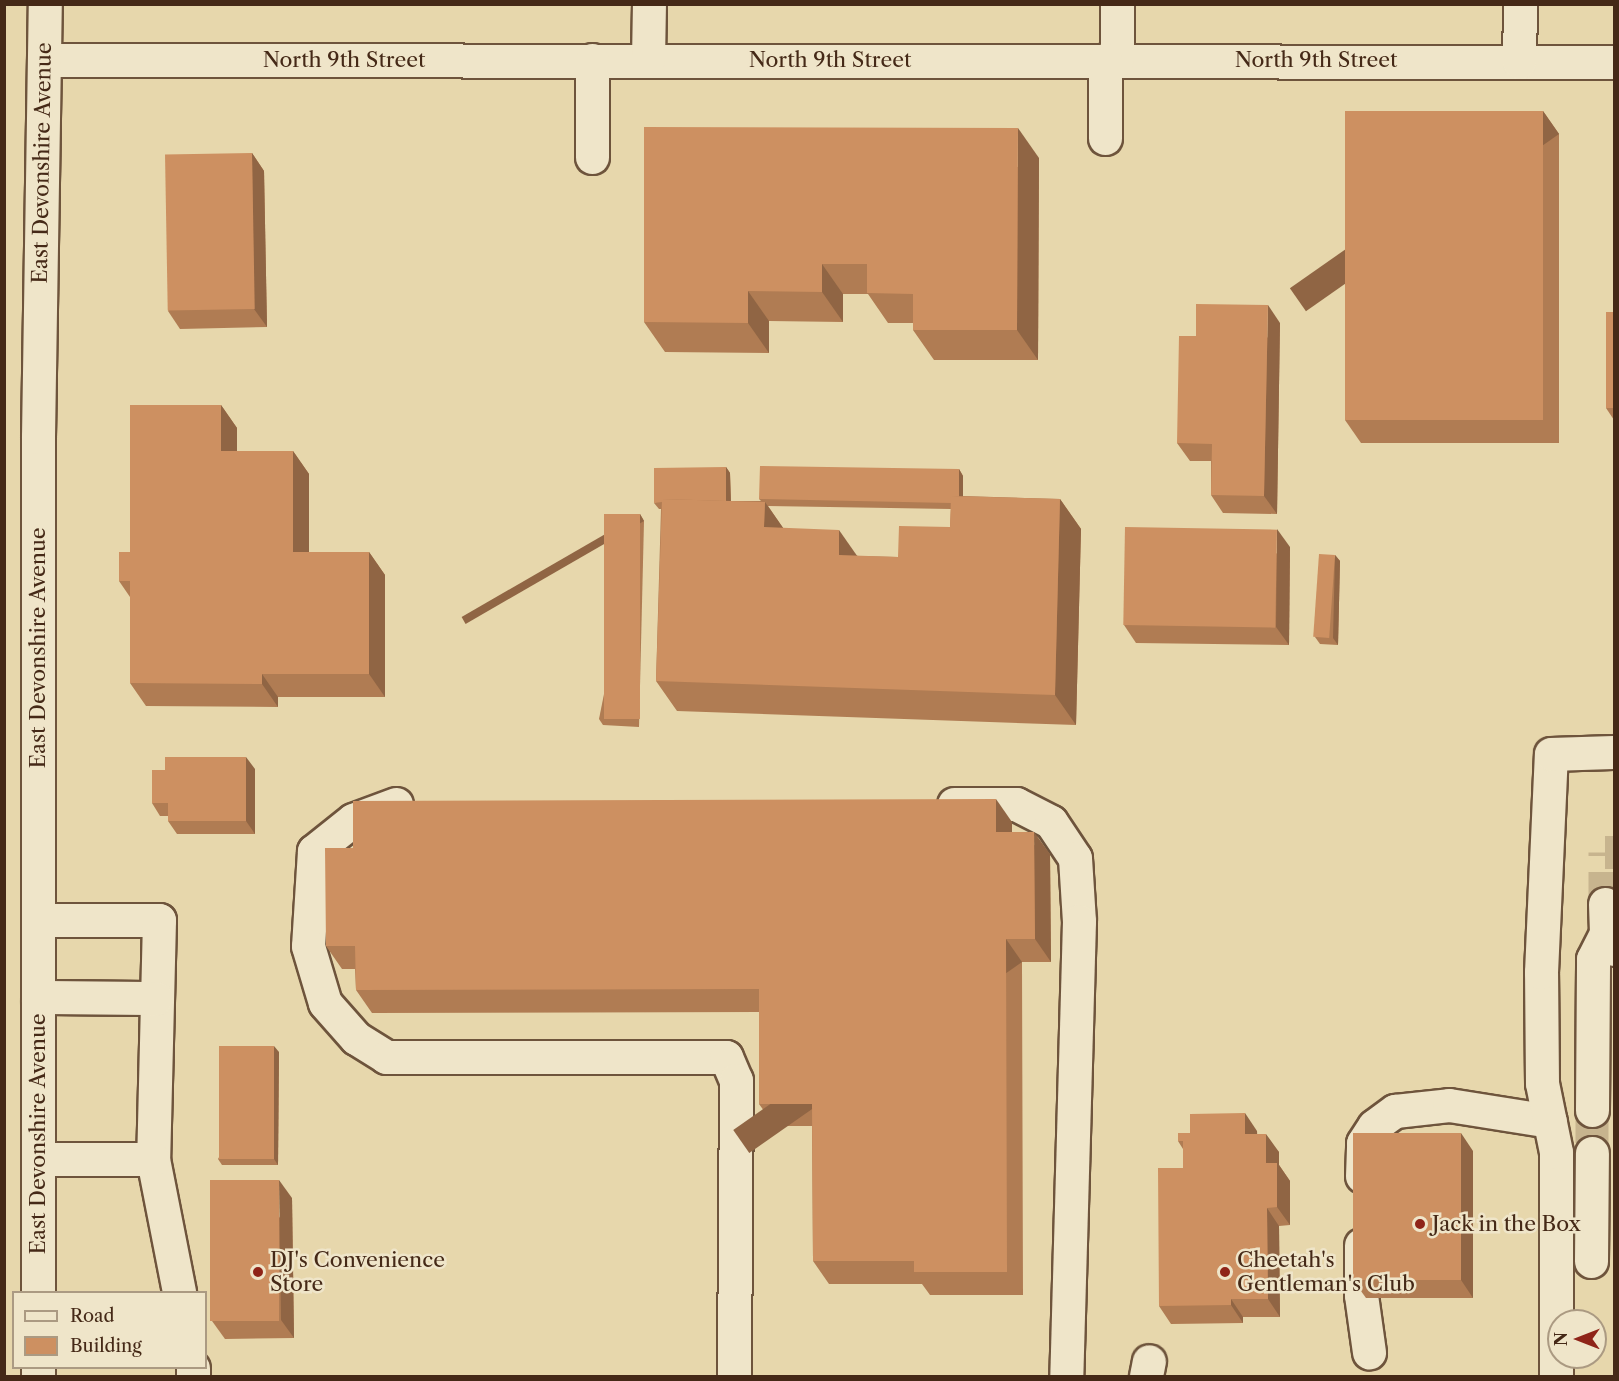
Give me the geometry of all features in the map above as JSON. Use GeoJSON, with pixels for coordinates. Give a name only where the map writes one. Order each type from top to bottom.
{"type":"FeatureCollection","features":[{"type":"Feature","properties":{"kind":"street","name":"East Devonshire Avenue"},"geometry":{"type":"LineString","coordinates":[[38,1291],[38,437],[45,4]]}},
{"type":"Feature","properties":{"kind":"street"},"geometry":{"type":"LineString","coordinates":[[648,60],[649,4]]}},
{"type":"Feature","properties":{"kind":"street"},"geometry":{"type":"LineString","coordinates":[[1105,138],[1117,4]]}},
{"type":"Feature","properties":{"kind":"street"},"geometry":{"type":"LineString","coordinates":[[1519,62],[1520,4]]}},
{"type":"Feature","properties":{"kind":"street","name":"North 9th Street"},"geometry":{"type":"LineString","coordinates":[[45,60],[1614,62]]}},
{"type":"Feature","properties":{"kind":"street"},"geometry":{"type":"LineString","coordinates":[[591,157],[592,60]]}},
{"type":"Feature","properties":{"kind":"street"},"geometry":{"type":"LineString","coordinates":[[1556,1377],[1556,1152],[1542,1083],[1541,972],[1551,754],[1614,752]]}},
{"type":"Feature","properties":{"kind":"street"},"geometry":{"type":"LineString","coordinates":[[423,803],[399,803],[352,820],[314,851],[308,946],[325,1003],[356,1038],[386,1057],[726,1057],[736,1080],[734,1377]]}},
{"type":"Feature","properties":{"kind":"street"},"geometry":{"type":"LineString","coordinates":[[921,804],[1016,804],[1051,822],[1075,858],[1079,921],[1066,1377]]}},
{"type":"Feature","properties":{"kind":"street"},"geometry":{"type":"LineString","coordinates":[[38,921],[159,920],[153,1159],[179,1291]]}},
{"type":"Feature","properties":{"kind":"street"},"geometry":{"type":"LineString","coordinates":[[1592,1110],[1593,959],[1609,929]]}},
{"type":"Feature","properties":{"kind":"street"},"geometry":{"type":"LineString","coordinates":[[38,998],[156,998]]}},
{"type":"Feature","properties":{"kind":"street"},"geometry":{"type":"LineString","coordinates":[[1369,1352],[1361,1295],[1363,1143],[1374,1126],[1395,1111],[1449,1105],[1550,1121]]}},
{"type":"Feature","properties":{"kind":"street"},"geometry":{"type":"LineString","coordinates":[[1556,1263],[1603,1261],[1592,1154]]}},
{"type":"Feature","properties":{"kind":"street"},"geometry":{"type":"LineString","coordinates":[[38,1159],[153,1159]]}},
{"type":"Feature","properties":{"kind":"building"},"geometry":{"type":"Polygon","coordinates":[[[1345,111],[1543,111],[1543,420],[1345,420],[1345,111]]]}},
{"type":"Feature","properties":{"kind":"building"},"geometry":{"type":"Polygon","coordinates":[[[644,127],[1018,128],[1017,330],[913,330],[913,294],[867,293],[867,264],[822,264],[822,292],[748,291],[748,323],[644,322],[644,127]]]}},
{"type":"Feature","properties":{"kind":"building"},"geometry":{"type":"Polygon","coordinates":[[[252,153],[255,309],[168,310],[165,155],[252,153]]]}},
{"type":"Feature","properties":{"kind":"building"},"geometry":{"type":"Polygon","coordinates":[[[1196,304],[1268,305],[1264,496],[1211,495],[1212,444],[1177,443],[1179,336],[1196,336],[1196,304]]]}},
{"type":"Feature","properties":{"kind":"building"},"geometry":{"type":"Polygon","coordinates":[[[1606,312],[1614,312],[1614,408],[1606,408],[1606,312]]]}},
{"type":"Feature","properties":{"kind":"building"},"geometry":{"type":"Polygon","coordinates":[[[130,405],[221,405],[221,451],[293,451],[293,552],[369,552],[369,674],[262,674],[262,684],[130,683],[130,581],[119,581],[119,552],[130,552],[130,405]]]}},
{"type":"Feature","properties":{"kind":"building"},"geometry":{"type":"Polygon","coordinates":[[[760,466],[959,469],[959,496],[951,496],[951,503],[759,499],[760,466]]]}},
{"type":"Feature","properties":{"kind":"building"},"geometry":{"type":"Polygon","coordinates":[[[726,467],[726,501],[662,499],[662,502],[654,503],[654,468],[726,467]]]}},
{"type":"Feature","properties":{"kind":"building"},"geometry":{"type":"Polygon","coordinates":[[[951,496],[1060,499],[1055,695],[656,681],[662,499],[765,502],[764,527],[839,530],[839,555],[898,557],[899,526],[950,527],[951,496]]]}},
{"type":"Feature","properties":{"kind":"building"},"geometry":{"type":"Polygon","coordinates":[[[604,514],[640,514],[640,719],[604,719],[604,514]]]}},
{"type":"Feature","properties":{"kind":"building"},"geometry":{"type":"Polygon","coordinates":[[[1125,527],[1277,530],[1275,628],[1123,625],[1125,527]]]}},
{"type":"Feature","properties":{"kind":"building"},"geometry":{"type":"Polygon","coordinates":[[[1319,554],[1335,555],[1329,638],[1313,637],[1319,554]]]}},
{"type":"Feature","properties":{"kind":"building"},"geometry":{"type":"Polygon","coordinates":[[[165,757],[246,757],[246,821],[168,821],[168,803],[152,803],[152,770],[165,770],[165,757]]]}},
{"type":"Feature","properties":{"kind":"building"},"geometry":{"type":"Polygon","coordinates":[[[996,799],[996,832],[1034,832],[1035,939],[1006,939],[1007,1272],[914,1272],[914,1261],[813,1261],[812,1104],[759,1104],[759,989],[356,990],[355,946],[326,946],[325,848],[353,848],[353,801],[996,799]]]}},
{"type":"Feature","properties":{"kind":"building"},"geometry":{"type":"Polygon","coordinates":[[[219,1046],[274,1046],[274,1159],[219,1159],[219,1046]]]}},
{"type":"Feature","properties":{"kind":"building","name":"Cheetah's Gentleman's Club"},"geometry":{"type":"Polygon","coordinates":[[[1245,1113],[1245,1134],[1266,1134],[1266,1163],[1277,1163],[1277,1207],[1267,1208],[1268,1299],[1231,1299],[1231,1305],[1159,1306],[1158,1168],[1183,1168],[1183,1141],[1178,1141],[1178,1133],[1190,1133],[1190,1114],[1245,1113]]]}},
{"type":"Feature","properties":{"kind":"building","name":"Jack in the Box"},"geometry":{"type":"Polygon","coordinates":[[[1353,1133],[1461,1133],[1461,1280],[1353,1280],[1353,1133]]]}},
{"type":"Feature","properties":{"kind":"building"},"geometry":{"type":"Polygon","coordinates":[[[210,1180],[279,1180],[279,1321],[210,1321],[210,1180]]]}},
{"type":"Feature","properties":{"kind":"tunnel"},"geometry":{"type":"LineString","coordinates":[[1605,904],[1605,852],[1614,852]]}},
{"type":"Feature","properties":{"kind":"tunnel"},"geometry":{"type":"LineString","coordinates":[[1592,1110],[1592,1153]]}},
{"type":"Feature","properties":{"kind":"place","name":"Jack in the Box"},"geometry":{"type":"Point","coordinates":[1420,1224]}},
{"type":"Feature","properties":{"kind":"place","name":"DJ's Convenience Store"},"geometry":{"type":"Point","coordinates":[258,1272]}},
{"type":"Feature","properties":{"kind":"place","name":"Cheetah's Gentleman's Club"},"geometry":{"type":"Point","coordinates":[1225,1272]}}]}
